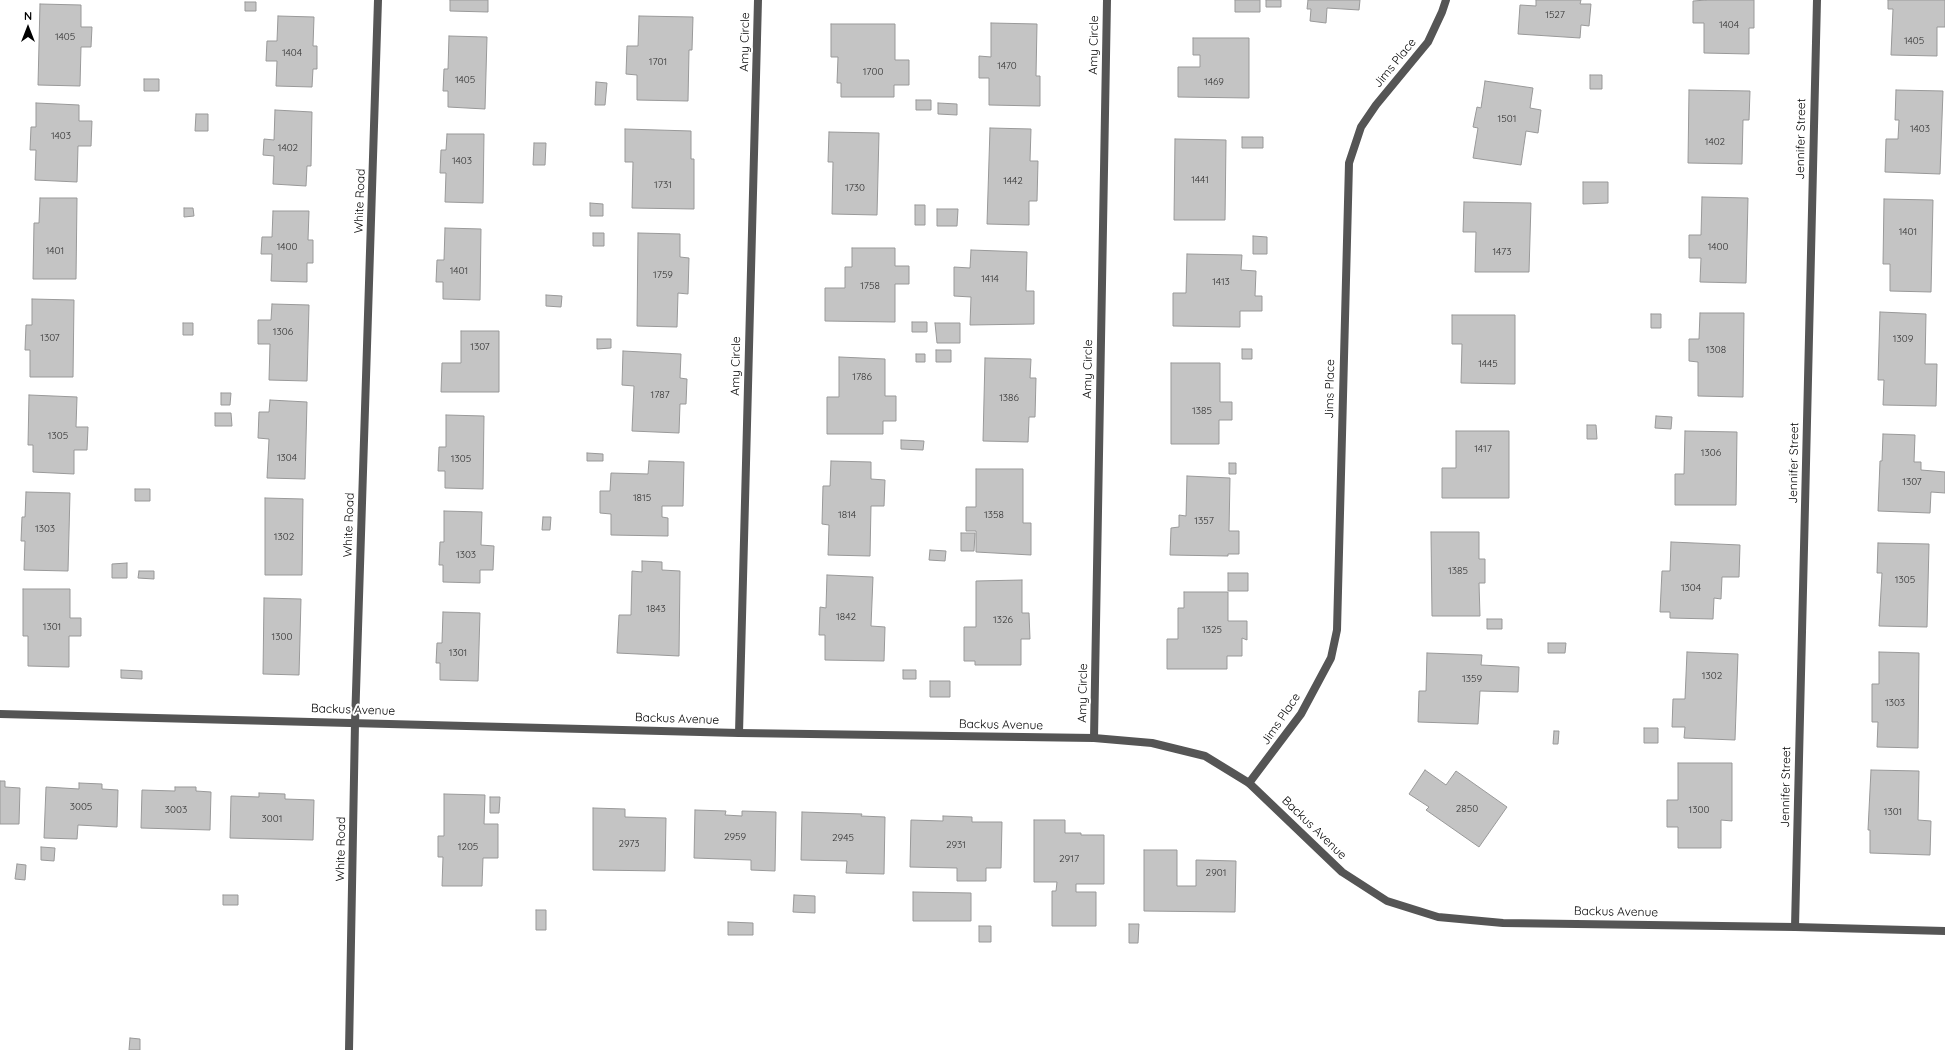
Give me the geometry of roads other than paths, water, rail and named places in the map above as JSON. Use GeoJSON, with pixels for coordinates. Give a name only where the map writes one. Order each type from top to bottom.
{"type":"FeatureCollection","features":[{"type":"Feature","properties":{"kind":"street","name":"White Road"},"geometry":{"type":"LineString","coordinates":[[349,1050],[355,722],[378,0]]}},
{"type":"Feature","properties":{"kind":"street","name":"Amy Circle"},"geometry":{"type":"LineString","coordinates":[[739,733],[758,0]]}},
{"type":"Feature","properties":{"kind":"street","name":"Amy Circle"},"geometry":{"type":"LineString","coordinates":[[1094,738],[1107,0]]}},
{"type":"Feature","properties":{"kind":"street","name":"Jims Place"},"geometry":{"type":"LineString","coordinates":[[1249,783],[1301,714],[1331,658],[1337,630],[1348,163],[1361,127],[1376,105],[1428,42],[1446,0]]}},
{"type":"Feature","properties":{"kind":"street","name":"Jennifer Street"},"geometry":{"type":"LineString","coordinates":[[1795,927],[1816,0]]}},
{"type":"Feature","properties":{"kind":"street","name":"Backus Avenue"},"geometry":{"type":"LineString","coordinates":[[0,714],[739,733],[1094,738],[1152,743],[1205,756],[1249,783],[1342,872],[1387,901],[1438,917],[1503,923],[1795,927],[1945,931]]}}]}
